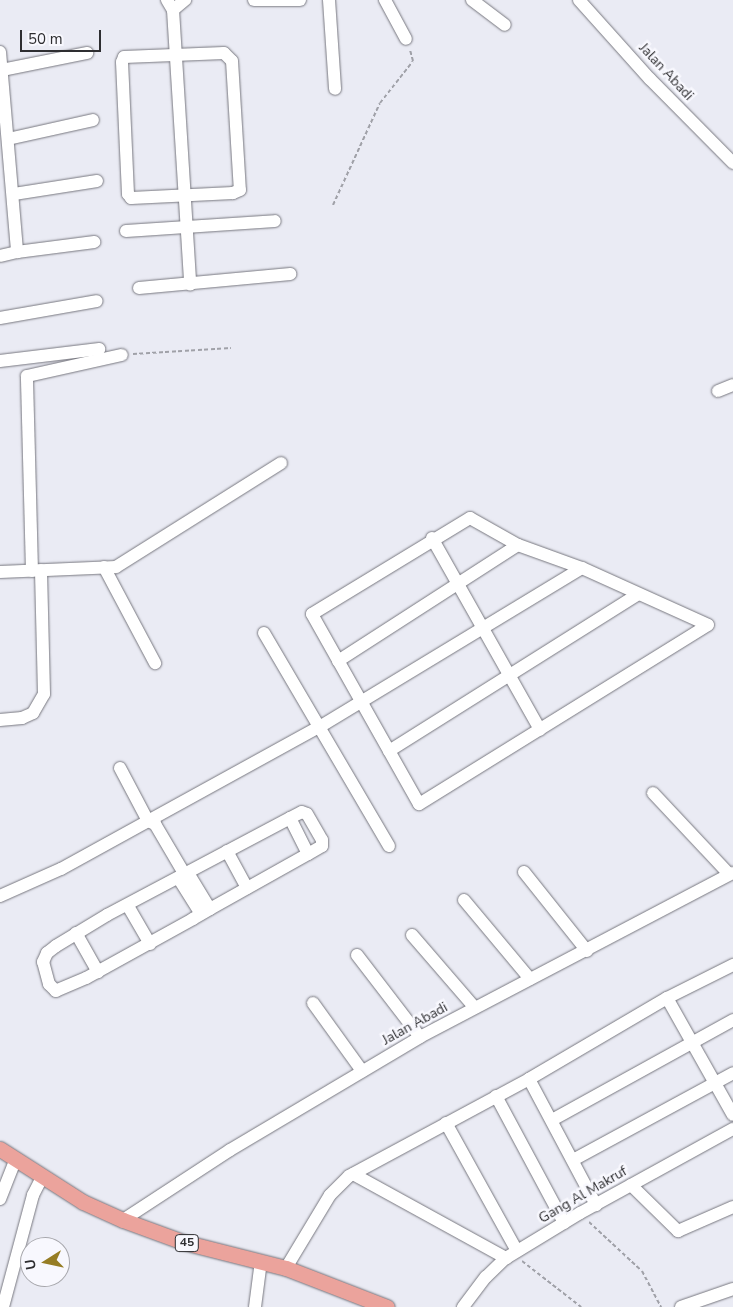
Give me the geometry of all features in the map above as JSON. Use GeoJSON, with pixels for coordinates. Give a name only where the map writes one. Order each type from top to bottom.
{"type":"FeatureCollection","features":[{"type":"Feature","properties":{"kind":"main road","name":"45"},"geometry":{"type":"LineString","coordinates":[[0,1149],[15,1161],[83,1202],[124,1220],[183,1242],[286,1268],[387,1307]]}},
{"type":"Feature","properties":{"kind":"street"},"geometry":{"type":"LineString","coordinates":[[185,0],[170,5],[176,56],[186,195],[190,284]]}},
{"type":"Feature","properties":{"kind":"street"},"geometry":{"type":"LineString","coordinates":[[254,0],[300,0]]}},
{"type":"Feature","properties":{"kind":"street"},"geometry":{"type":"LineString","coordinates":[[329,0],[335,89]]}},
{"type":"Feature","properties":{"kind":"street"},"geometry":{"type":"LineString","coordinates":[[386,0],[406,40]]}},
{"type":"Feature","properties":{"kind":"street"},"geometry":{"type":"LineString","coordinates":[[472,0],[505,25]]}},
{"type":"Feature","properties":{"kind":"street","name":"Jalan Abadi"},"geometry":{"type":"LineString","coordinates":[[579,0],[650,79],[733,163]]}},
{"type":"Feature","properties":{"kind":"street"},"geometry":{"type":"LineString","coordinates":[[0,52],[14,194],[17,252]]}},
{"type":"Feature","properties":{"kind":"street"},"geometry":{"type":"LineString","coordinates":[[2,70],[87,53]]}},
{"type":"Feature","properties":{"kind":"street"},"geometry":{"type":"LineString","coordinates":[[131,56],[229,56],[242,185],[233,193],[186,195],[138,199],[128,194],[122,62],[131,56]]}},
{"type":"Feature","properties":{"kind":"street"},"geometry":{"type":"LineString","coordinates":[[8,139],[93,120]]}},
{"type":"Feature","properties":{"kind":"street"},"geometry":{"type":"LineString","coordinates":[[14,194],[97,181]]}},
{"type":"Feature","properties":{"kind":"street"},"geometry":{"type":"LineString","coordinates":[[126,231],[275,220]]}},
{"type":"Feature","properties":{"kind":"street"},"geometry":{"type":"LineString","coordinates":[[0,256],[94,242]]}},
{"type":"Feature","properties":{"kind":"street"},"geometry":{"type":"LineString","coordinates":[[139,288],[290,274]]}},
{"type":"Feature","properties":{"kind":"street"},"geometry":{"type":"LineString","coordinates":[[0,318],[97,300]]}},
{"type":"Feature","properties":{"kind":"street"},"geometry":{"type":"LineString","coordinates":[[0,361],[98,349]]}},
{"type":"Feature","properties":{"kind":"street"},"geometry":{"type":"LineString","coordinates":[[0,720],[22,718],[34,713],[44,694],[26,376],[122,355]]}},
{"type":"Feature","properties":{"kind":"street"},"geometry":{"type":"LineString","coordinates":[[718,390],[733,385]]}},
{"type":"Feature","properties":{"kind":"street"},"geometry":{"type":"LineString","coordinates":[[0,572],[116,567],[281,462]]}},
{"type":"Feature","properties":{"kind":"street"},"geometry":{"type":"LineString","coordinates":[[470,518],[518,545],[582,568],[708,625],[419,804],[312,614],[470,518]]}},
{"type":"Feature","properties":{"kind":"street"},"geometry":{"type":"LineString","coordinates":[[433,539],[540,730]]}},
{"type":"Feature","properties":{"kind":"street"},"geometry":{"type":"LineString","coordinates":[[338,661],[518,545]]}},
{"type":"Feature","properties":{"kind":"street"},"geometry":{"type":"LineString","coordinates":[[104,567],[155,663]]}},
{"type":"Feature","properties":{"kind":"street"},"geometry":{"type":"LineString","coordinates":[[0,896],[61,869],[321,726],[483,626],[582,568]]}},
{"type":"Feature","properties":{"kind":"street"},"geometry":{"type":"LineString","coordinates":[[389,751],[638,594]]}},
{"type":"Feature","properties":{"kind":"street"},"geometry":{"type":"LineString","coordinates":[[264,633],[321,726],[389,846]]}},
{"type":"Feature","properties":{"kind":"street"},"geometry":{"type":"LineString","coordinates":[[120,768],[148,821],[157,827],[206,912]]}},
{"type":"Feature","properties":{"kind":"street"},"geometry":{"type":"LineString","coordinates":[[653,793],[731,874]]}},
{"type":"Feature","properties":{"kind":"street"},"geometry":{"type":"LineString","coordinates":[[305,813],[322,840],[322,846],[98,972],[56,991],[49,984],[44,970],[47,953],[76,933],[227,851],[290,818],[305,813]]}},
{"type":"Feature","properties":{"kind":"street"},"geometry":{"type":"LineString","coordinates":[[290,818],[308,854]]}},
{"type":"Feature","properties":{"kind":"street"},"geometry":{"type":"LineString","coordinates":[[227,851],[247,888]]}},
{"type":"Feature","properties":{"kind":"street"},"geometry":{"type":"LineString","coordinates":[[524,872],[586,951]]}},
{"type":"Feature","properties":{"kind":"street","name":"Jalan Abadi"},"geometry":{"type":"LineString","coordinates":[[124,1220],[230,1150],[420,1037],[731,874]]}},
{"type":"Feature","properties":{"kind":"street"},"geometry":{"type":"LineString","coordinates":[[464,900],[530,979]]}},
{"type":"Feature","properties":{"kind":"street"},"geometry":{"type":"LineString","coordinates":[[128,906],[150,944]]}},
{"type":"Feature","properties":{"kind":"street"},"geometry":{"type":"LineString","coordinates":[[76,933],[98,972]]}},
{"type":"Feature","properties":{"kind":"street"},"geometry":{"type":"LineString","coordinates":[[412,935],[475,1008]]}},
{"type":"Feature","properties":{"kind":"street"},"geometry":{"type":"LineString","coordinates":[[357,955],[420,1037]]}},
{"type":"Feature","properties":{"kind":"street"},"geometry":{"type":"LineString","coordinates":[[286,1268],[330,1195],[353,1174],[529,1079],[668,998],[733,966]]}},
{"type":"Feature","properties":{"kind":"street"},"geometry":{"type":"LineString","coordinates":[[668,998],[733,1115]]}},
{"type":"Feature","properties":{"kind":"street"},"geometry":{"type":"LineString","coordinates":[[313,1003],[362,1071]]}},
{"type":"Feature","properties":{"kind":"street"},"geometry":{"type":"LineString","coordinates":[[552,1120],[733,1020]]}},
{"type":"Feature","properties":{"kind":"street"},"geometry":{"type":"LineString","coordinates":[[573,1160],[733,1073]]}},
{"type":"Feature","properties":{"kind":"street"},"geometry":{"type":"LineString","coordinates":[[529,1079],[596,1205]]}},
{"type":"Feature","properties":{"kind":"street"},"geometry":{"type":"LineString","coordinates":[[496,1096],[564,1223]]}},
{"type":"Feature","properties":{"kind":"street"},"geometry":{"type":"LineString","coordinates":[[446,1123],[512,1254]]}},
{"type":"Feature","properties":{"kind":"street","name":"Gang Al Makruf"},"geometry":{"type":"LineString","coordinates":[[463,1307],[486,1277],[512,1254],[580,1213],[733,1129]]}},
{"type":"Feature","properties":{"kind":"street"},"geometry":{"type":"LineString","coordinates":[[0,1199],[15,1161]]}},
{"type":"Feature","properties":{"kind":"street"},"geometry":{"type":"LineString","coordinates":[[353,1174],[512,1254]]}},
{"type":"Feature","properties":{"kind":"street"},"geometry":{"type":"LineString","coordinates":[[4,1307],[4,1285],[33,1196],[42,1177]]}},
{"type":"Feature","properties":{"kind":"street"},"geometry":{"type":"LineString","coordinates":[[631,1185],[678,1231],[733,1207]]}},
{"type":"Feature","properties":{"kind":"street"},"geometry":{"type":"LineString","coordinates":[[255,1307],[262,1261]]}},
{"type":"Feature","properties":{"kind":"street"},"geometry":{"type":"LineString","coordinates":[[681,1307],[733,1289]]}},
{"type":"Feature","properties":{"kind":"path"},"geometry":{"type":"LineString","coordinates":[[333,205],[380,103],[413,61],[406,40]]}},
{"type":"Feature","properties":{"kind":"path"},"geometry":{"type":"LineString","coordinates":[[122,355],[231,348]]}},
{"type":"Feature","properties":{"kind":"path"},"geometry":{"type":"LineString","coordinates":[[580,1213],[642,1271],[660,1307]]}},
{"type":"Feature","properties":{"kind":"path"},"geometry":{"type":"LineString","coordinates":[[512,1254],[552,1281],[581,1307]]}}]}
